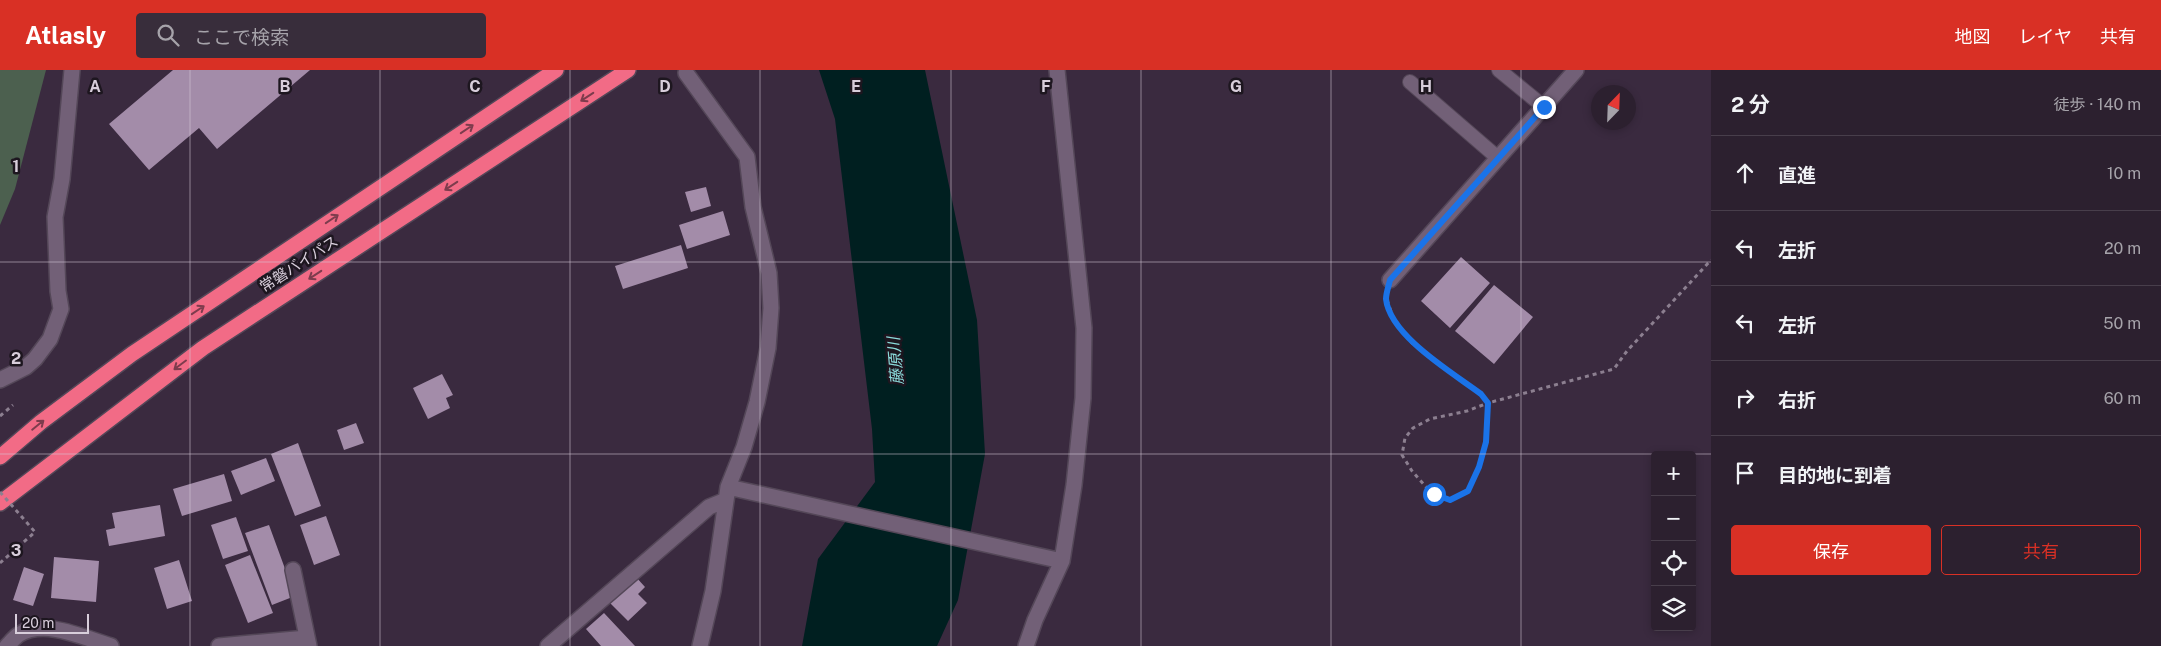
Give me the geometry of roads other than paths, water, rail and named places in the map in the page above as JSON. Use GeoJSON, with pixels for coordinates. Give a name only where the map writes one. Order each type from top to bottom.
{"type":"FeatureCollection","features":[{"type":"Feature","properties":{"kind":"highway","name":"常磐バイパス"},"geometry":{"type":"LineString","coordinates":[[0,456],[41,422],[132,354],[556,70]]}},
{"type":"Feature","properties":{"kind":"highway","name":"常磐バイパス"},"geometry":{"type":"LineString","coordinates":[[0,503],[203,348],[628,70]]}},
{"type":"Feature","properties":{"kind":"street"},"geometry":{"type":"LineString","coordinates":[[0,380],[26,367],[35,359],[50,339],[61,309],[58,291],[55,217],[62,179],[72,70]]}},
{"type":"Feature","properties":{"kind":"street"},"geometry":{"type":"LineString","coordinates":[[1026,646],[1035,620],[1062,561],[1074,485],[1084,398],[1084,328],[1057,70]]}},
{"type":"Feature","properties":{"kind":"street"},"geometry":{"type":"LineString","coordinates":[[1390,280],[1576,70]]}},
{"type":"Feature","properties":{"kind":"street"},"geometry":{"type":"LineString","coordinates":[[686,73],[747,157],[753,207],[769,273],[771,308],[768,348],[755,411],[727,493],[713,591],[700,646]]}},
{"type":"Feature","properties":{"kind":"street"},"geometry":{"type":"LineString","coordinates":[[548,646],[727,493],[1062,561]]}},
{"type":"Feature","properties":{"kind":"street"},"geometry":{"type":"LineString","coordinates":[[220,646],[308,642],[293,570]]}},
{"type":"Feature","properties":{"kind":"street"},"geometry":{"type":"LineString","coordinates":[[7,646],[18,635],[33,629],[46,628],[111,646]]}},
{"type":"Feature","properties":{"kind":"lane"},"geometry":{"type":"LineString","coordinates":[[1499,70],[1544,107]]}},
{"type":"Feature","properties":{"kind":"lane"},"geometry":{"type":"LineString","coordinates":[[1410,82],[1498,158]]}},
{"type":"Feature","properties":{"kind":"water","name":"藤原川"},"geometry":{"type":"Polygon","coordinates":[[[819,70],[925,70],[977,320],[985,454],[958,600],[937,646],[802,646],[818,559],[875,482],[872,429],[835,119],[819,70]]]}}]}
